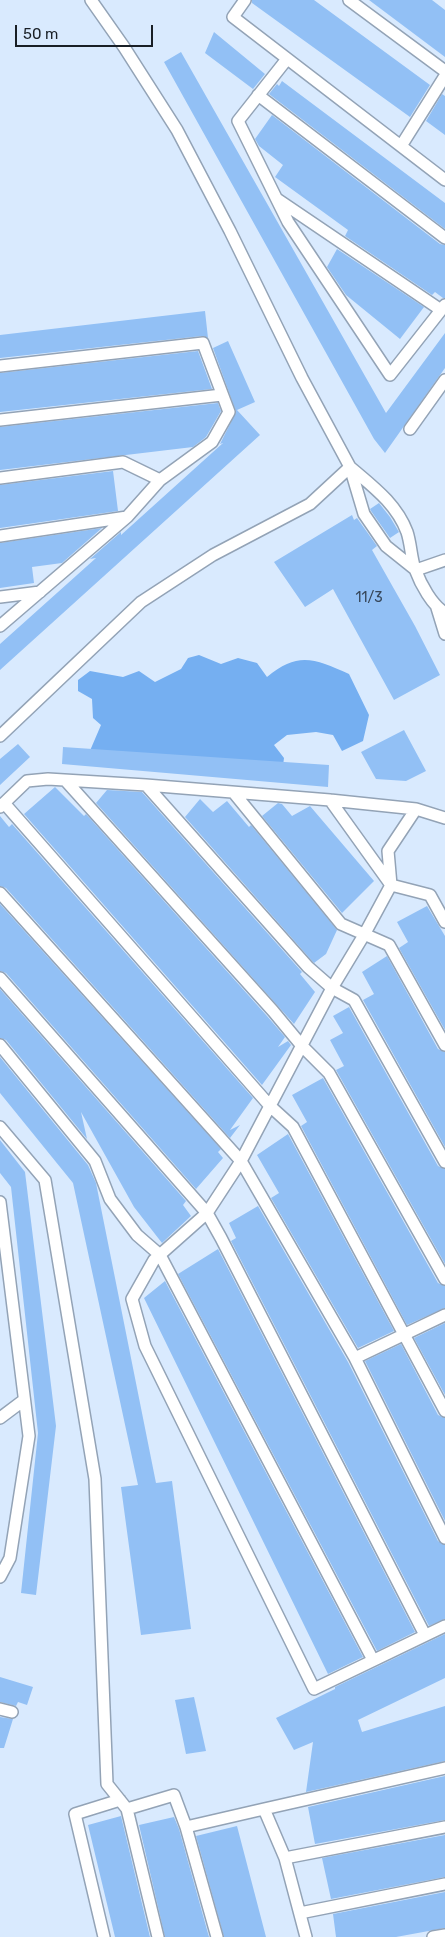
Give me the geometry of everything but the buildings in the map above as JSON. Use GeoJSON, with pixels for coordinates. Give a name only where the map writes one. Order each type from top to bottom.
{"type":"FeatureCollection","features":[{"type":"Feature","properties":{"kind":"lane"},"geometry":{"type":"LineString","coordinates":[[91,0],[124,47],[177,130],[302,378],[350,467],[364,514],[386,546],[416,570]]}},
{"type":"Feature","properties":{"kind":"lane"},"geometry":{"type":"LineString","coordinates":[[244,0],[233,18],[445,180]]}},
{"type":"Feature","properties":{"kind":"lane"},"geometry":{"type":"LineString","coordinates":[[349,0],[445,71]]}},
{"type":"Feature","properties":{"kind":"lane"},"geometry":{"type":"LineString","coordinates":[[277,198],[443,307],[390,375],[288,222],[238,121],[287,59]]}},
{"type":"Feature","properties":{"kind":"lane"},"geometry":{"type":"LineString","coordinates":[[401,146],[445,76]]}},
{"type":"Feature","properties":{"kind":"lane"},"geometry":{"type":"LineString","coordinates":[[258,95],[445,238]]}},
{"type":"Feature","properties":{"kind":"lane"},"geometry":{"type":"LineString","coordinates":[[0,366],[203,343],[222,396],[230,412],[212,442],[160,480],[128,517],[0,626]]}},
{"type":"Feature","properties":{"kind":"lane"},"geometry":{"type":"LineString","coordinates":[[410,429],[445,380]]}},
{"type":"Feature","properties":{"kind":"lane"},"geometry":{"type":"LineString","coordinates":[[0,420],[222,396]]}},
{"type":"Feature","properties":{"kind":"lane"},"geometry":{"type":"LineString","coordinates":[[0,478],[123,462],[160,480]]}},
{"type":"Feature","properties":{"kind":"lane"},"geometry":{"type":"LineString","coordinates":[[350,467],[386,497],[407,532],[416,570],[441,610],[445,634]]}},
{"type":"Feature","properties":{"kind":"lane"},"geometry":{"type":"LineString","coordinates":[[0,736],[141,602],[214,555],[310,504],[350,467]]}},
{"type":"Feature","properties":{"kind":"lane"},"geometry":{"type":"LineString","coordinates":[[0,536],[128,517]]}},
{"type":"Feature","properties":{"kind":"lane"},"geometry":{"type":"LineString","coordinates":[[416,570],[445,560]]}},
{"type":"Feature","properties":{"kind":"lane"},"geometry":{"type":"LineString","coordinates":[[0,597],[42,592]]}},
{"type":"Feature","properties":{"kind":"lane"},"geometry":{"type":"LineString","coordinates":[[445,818],[416,809],[330,800],[48,779],[27,781],[2,805],[270,1106],[293,1127],[445,1411]]}},
{"type":"Feature","properties":{"kind":"lane"},"geometry":{"type":"LineString","coordinates":[[66,781],[302,1046],[329,1073],[445,1279]]}},
{"type":"Feature","properties":{"kind":"lane"},"geometry":{"type":"LineString","coordinates":[[146,785],[308,967],[332,988],[354,1000],[445,1162]]}},
{"type":"Feature","properties":{"kind":"lane"},"geometry":{"type":"LineString","coordinates":[[234,793],[341,924],[389,945],[445,1045]]}},
{"type":"Feature","properties":{"kind":"lane"},"geometry":{"type":"LineString","coordinates":[[330,800],[391,885],[430,895],[445,922]]}},
{"type":"Feature","properties":{"kind":"lane"},"geometry":{"type":"LineString","coordinates":[[416,809],[388,851],[391,885],[332,988],[241,1161],[207,1213],[154,1260],[132,1299],[145,1346],[314,1690],[445,1626]]}},
{"type":"Feature","properties":{"kind":"lane"},"geometry":{"type":"LineString","coordinates":[[0,893],[241,1161],[355,1358],[445,1538]]}},
{"type":"Feature","properties":{"kind":"lane"},"geometry":{"type":"LineString","coordinates":[[0,978],[207,1213],[425,1635]]}},
{"type":"Feature","properties":{"kind":"lane"},"geometry":{"type":"LineString","coordinates":[[0,1044],[96,1162],[110,1198],[137,1235],[160,1255],[373,1660]]}},
{"type":"Feature","properties":{"kind":"lane"},"geometry":{"type":"LineString","coordinates":[[0,1127],[45,1180],[96,1479],[107,1784],[127,1809],[158,1937]]}},
{"type":"Feature","properties":{"kind":"lane"},"geometry":{"type":"LineString","coordinates":[[0,1202],[29,1436],[10,1558],[0,1577]]}},
{"type":"Feature","properties":{"kind":"lane"},"geometry":{"type":"LineString","coordinates":[[0,1292],[10,1285]]}},
{"type":"Feature","properties":{"kind":"lane"},"geometry":{"type":"LineString","coordinates":[[355,1358],[445,1315]]}},
{"type":"Feature","properties":{"kind":"lane"},"geometry":{"type":"LineString","coordinates":[[0,1418],[24,1400]]}},
{"type":"Feature","properties":{"kind":"lane"},"geometry":{"type":"LineString","coordinates":[[186,1827],[445,1768]]}},
{"type":"Feature","properties":{"kind":"lane"},"geometry":{"type":"LineString","coordinates":[[127,1809],[174,1795],[186,1827],[217,1937]]}},
{"type":"Feature","properties":{"kind":"lane"},"geometry":{"type":"LineString","coordinates":[[104,1937],[75,1814],[120,1800]]}},
{"type":"Feature","properties":{"kind":"lane"},"geometry":{"type":"LineString","coordinates":[[264,1809],[285,1858],[306,1937]]}},
{"type":"Feature","properties":{"kind":"lane"},"geometry":{"type":"LineString","coordinates":[[285,1858],[445,1827]]}},
{"type":"Feature","properties":{"kind":"lane"},"geometry":{"type":"LineString","coordinates":[[300,1912],[445,1884]]}},
{"type":"Feature","properties":{"kind":"lane"},"geometry":{"type":"LineString","coordinates":[[433,1937],[445,1935]]}},
{"type":"Feature","properties":{"kind":"shaded area"},"geometry":{"type":"Polygon","coordinates":[[[199,655],[221,664],[238,658],[257,663],[267,677],[288,663],[307,660],[326,664],[349,674],[369,715],[363,741],[342,751],[333,735],[316,732],[287,735],[274,745],[284,758],[282,773],[89,753],[101,725],[93,718],[92,699],[78,691],[78,680],[90,671],[123,677],[139,671],[155,682],[181,669],[188,658],[199,655]]]}}]}
